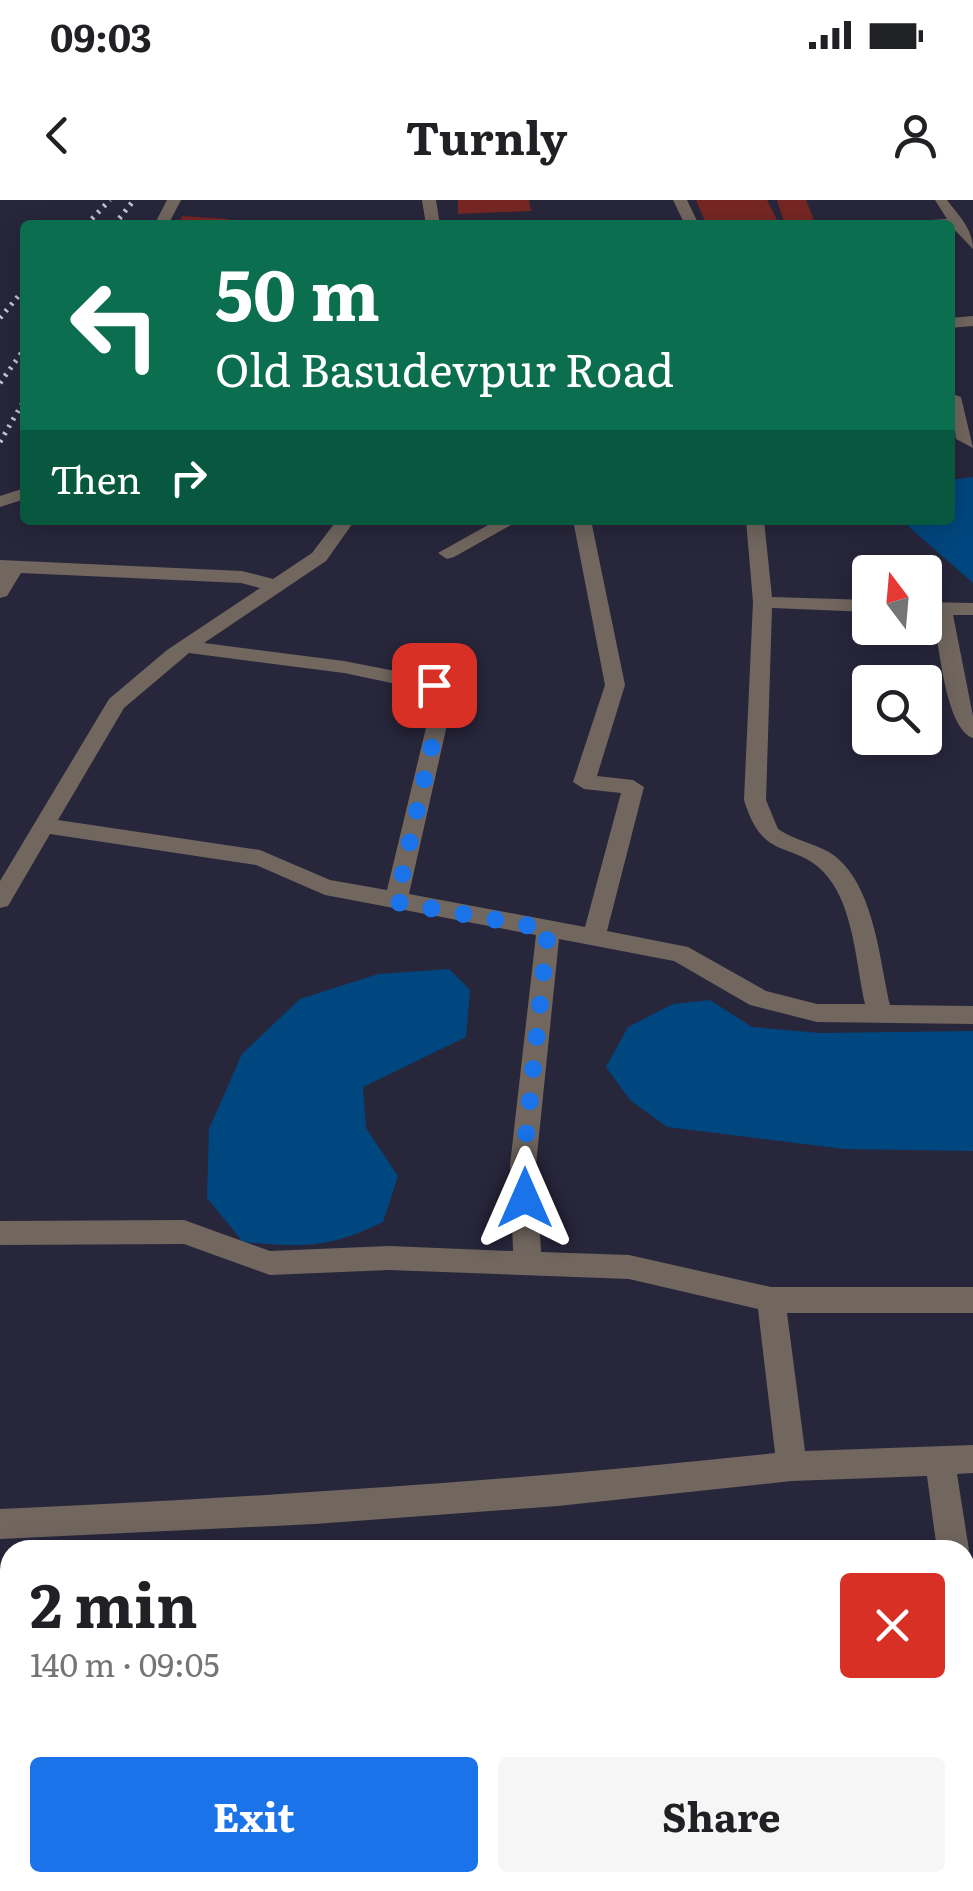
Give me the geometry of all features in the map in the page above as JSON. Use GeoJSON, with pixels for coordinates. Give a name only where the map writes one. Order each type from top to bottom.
{"type":"FeatureCollection","features":[{"type":"Feature","properties":{"kind":"street"},"geometry":{"type":"LineString","coordinates":[[941,202],[955,220]]}},
{"type":"Feature","properties":{"kind":"street"},"geometry":{"type":"LineString","coordinates":[[955,220],[973,245]]}},
{"type":"Feature","properties":{"kind":"street"},"geometry":{"type":"LineString","coordinates":[[955,410],[964,438],[973,443]]}},
{"type":"Feature","properties":{"kind":"street"},"geometry":{"type":"LineString","coordinates":[[0,900],[116,704],[174,654],[319,557],[342,525]]}},
{"type":"Feature","properties":{"kind":"street"},"geometry":{"type":"LineString","coordinates":[[446,552],[501,525]]}},
{"type":"Feature","properties":{"kind":"street"},"geometry":{"type":"LineString","coordinates":[[583,525],[615,685],[584,782],[632,786],[594,937]]}},
{"type":"Feature","properties":{"kind":"street"},"geometry":{"type":"LineString","coordinates":[[755,525],[763,602],[755,800],[760,824],[772,840],[815,852],[846,886],[880,1014]]}},
{"type":"Feature","properties":{"kind":"street"},"geometry":{"type":"LineString","coordinates":[[0,592],[8,566],[242,577],[276,586]]}},
{"type":"Feature","properties":{"kind":"street"},"geometry":{"type":"LineString","coordinates":[[763,602],[852,605]]}},
{"type":"Feature","properties":{"kind":"street"},"geometry":{"type":"LineString","coordinates":[[942,608],[973,609]]}},
{"type":"Feature","properties":{"kind":"street"},"geometry":{"type":"LineString","coordinates":[[942,625],[963,670],[963,718],[973,732]]}},
{"type":"Feature","properties":{"kind":"street"},"geometry":{"type":"LineString","coordinates":[[188,646],[344,667],[434,685],[441,706],[396,902]]}},
{"type":"Feature","properties":{"kind":"street"},"geometry":{"type":"LineString","coordinates":[[44,826],[260,858],[325,888],[680,953],[758,998],[817,1013],[973,1015]]}},
{"type":"Feature","properties":{"kind":"street"},"geometry":{"type":"LineString","coordinates":[[528,1264],[523,1165],[548,929]]}},
{"type":"Feature","properties":{"kind":"street"},"geometry":{"type":"LineString","coordinates":[[0,1232],[184,1232],[270,1263],[389,1258],[629,1268],[771,1300],[973,1300]]}},
{"type":"Feature","properties":{"kind":"street"},"geometry":{"type":"LineString","coordinates":[[771,1300],[792,1466]]}},
{"type":"Feature","properties":{"kind":"street"},"geometry":{"type":"LineString","coordinates":[[0,1524],[334,1508],[792,1466],[973,1459]]}},
{"type":"Feature","properties":{"kind":"street"},"geometry":{"type":"LineString","coordinates":[[940,1460],[952,1540]]}},
{"type":"Feature","properties":{"kind":"water"},"geometry":{"type":"Polygon","coordinates":[[[973,477],[973,583],[908,525],[955,525],[955,479],[973,477]]]}},
{"type":"Feature","properties":{"kind":"water"},"geometry":{"type":"Polygon","coordinates":[[[449,969],[470,990],[466,1037],[363,1087],[366,1128],[398,1176],[383,1222],[330,1242],[243,1242],[207,1198],[209,1129],[242,1054],[300,999],[378,974],[449,969]]]}},
{"type":"Feature","properties":{"kind":"water"},"geometry":{"type":"Polygon","coordinates":[[[710,1000],[752,1027],[820,1033],[973,1031],[973,1151],[844,1149],[667,1127],[630,1100],[606,1067],[628,1027],[673,1004],[710,1000]]]}},
{"type":"Feature","properties":{"kind":"building"},"geometry":{"type":"Polygon","coordinates":[[[458,200],[529,200],[531,211],[458,214],[458,200]]]}},
{"type":"Feature","properties":{"kind":"building"},"geometry":{"type":"Polygon","coordinates":[[[696,200],[767,200],[777,220],[704,220],[696,200]]]}},
{"type":"Feature","properties":{"kind":"building"},"geometry":{"type":"Polygon","coordinates":[[[777,200],[806,200],[814,220],[783,220],[777,200]]]}},
{"type":"Feature","properties":{"kind":"building"},"geometry":{"type":"Polygon","coordinates":[[[182,216],[229,219],[228,220],[180,220],[182,216]]]}},
{"type":"Feature","properties":{"kind":"railway"},"geometry":{"type":"LineString","coordinates":[[91,220],[110,200]]}},
{"type":"Feature","properties":{"kind":"railway"},"geometry":{"type":"LineString","coordinates":[[118,220],[134,200]]}},
{"type":"Feature","properties":{"kind":"railway"},"geometry":{"type":"LineString","coordinates":[[0,318],[20,294]]}},
{"type":"Feature","properties":{"kind":"railway"},"geometry":{"type":"LineString","coordinates":[[0,383],[20,355]]}},
{"type":"Feature","properties":{"kind":"railway"},"geometry":{"type":"LineString","coordinates":[[0,442],[20,408]]}},
{"type":"Feature","properties":{"kind":"route"},"geometry":{"type":"LineString","coordinates":[[434,685],[441,706],[396,902],[548,929],[523,1165],[525,1198]]}}]}
